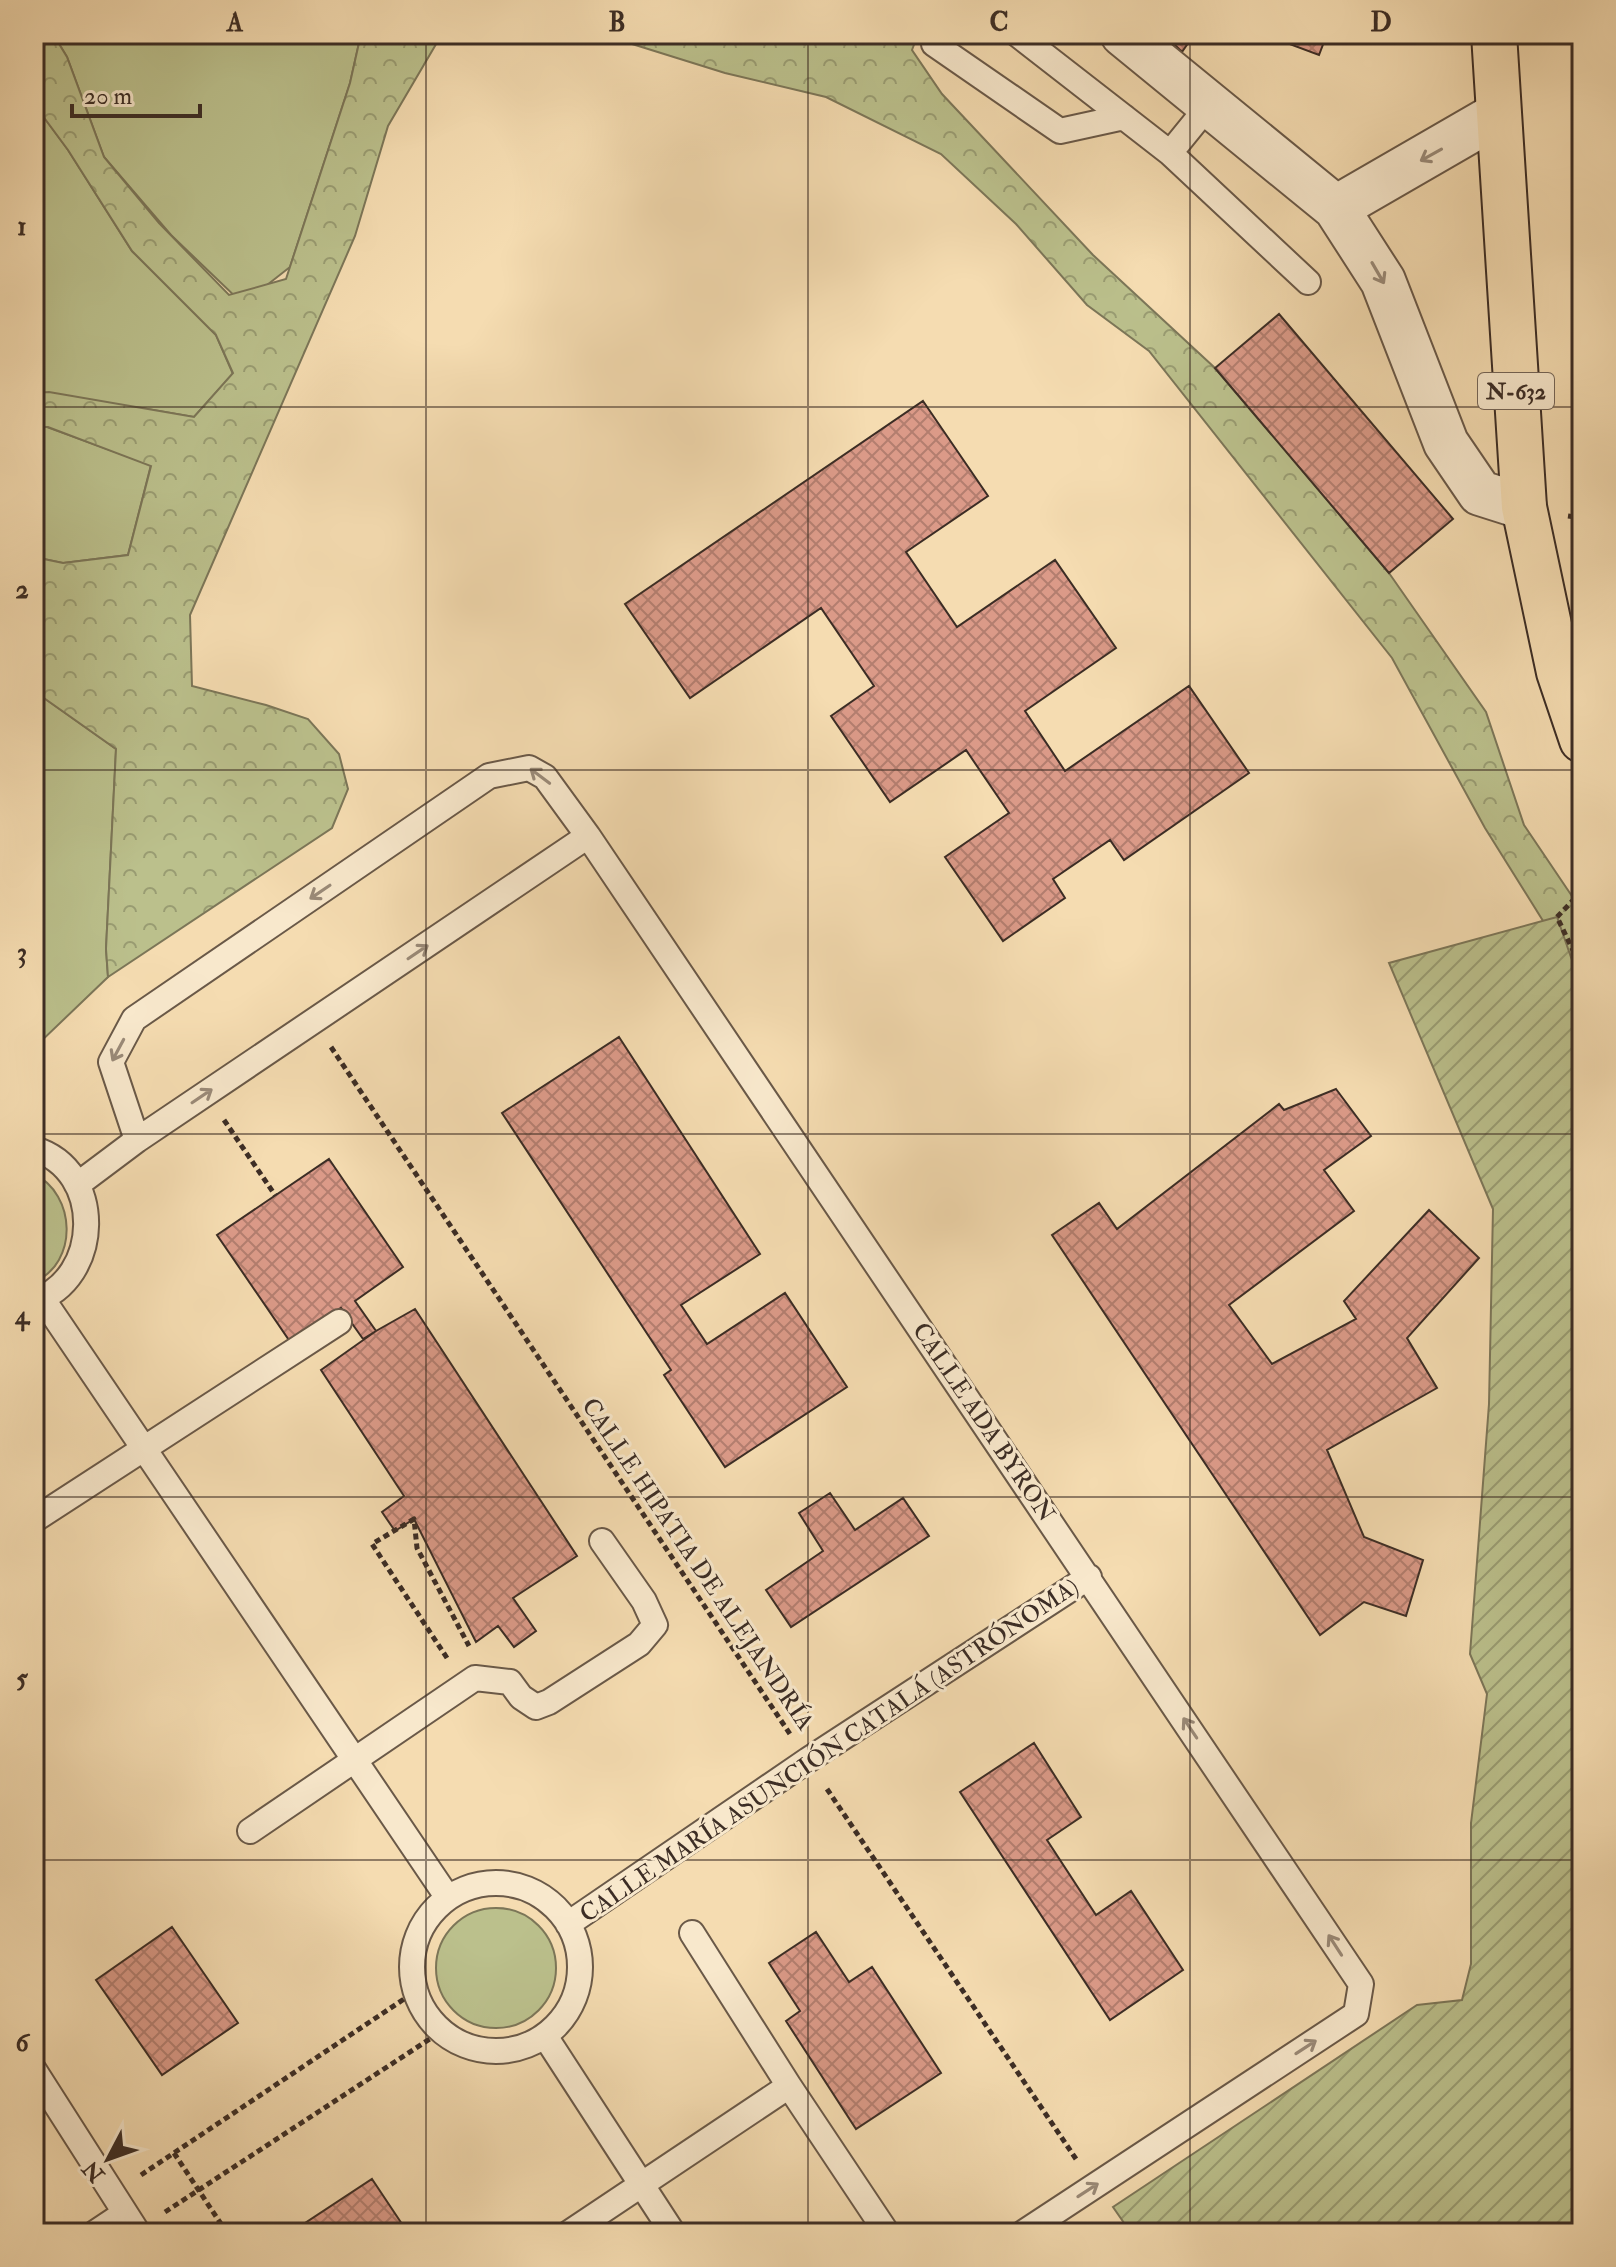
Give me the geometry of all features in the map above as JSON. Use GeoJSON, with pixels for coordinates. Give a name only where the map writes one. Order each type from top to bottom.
{"type":"FeatureCollection","features":[{"type":"Feature","properties":{"kind":"highway","name":"N-632"},"geometry":{"type":"LineString","coordinates":[[1494,34],[1524,507],[1559,672],[1582,740]]}},
{"type":"Feature","properties":{"kind":"street"},"geometry":{"type":"LineString","coordinates":[[1123,34],[1336,208],[1383,281],[1446,443],[1480,493],[1524,507]]}},
{"type":"Feature","properties":{"kind":"street"},"geometry":{"type":"LineString","coordinates":[[1336,208],[1497,115]]}},
{"type":"Feature","properties":{"kind":"lane"},"geometry":{"type":"LineString","coordinates":[[937,34],[934,44],[1060,131],[1124,117]]}},
{"type":"Feature","properties":{"kind":"lane"},"geometry":{"type":"LineString","coordinates":[[1017,34],[1170,153],[1308,282]]}},
{"type":"Feature","properties":{"kind":"lane"},"geometry":{"type":"LineString","coordinates":[[1170,153],[1209,105]]}},
{"type":"Feature","properties":{"kind":"lane","name":"CALLE ADA BYRON"},"geometry":{"type":"LineString","coordinates":[[137,1140],[111,1062],[134,1019],[489,776],[529,768],[545,777],[1089,1577],[1361,1984],[1356,2014],[1094,2186]]}},
{"type":"Feature","properties":{"kind":"lane"},"geometry":{"type":"LineString","coordinates":[[77,1185],[137,1140],[588,836]]}},
{"type":"Feature","properties":{"kind":"lane"},"geometry":{"type":"LineString","coordinates":[[34,1149],[42,1151],[63,1167],[77,1185],[87,1212],[87,1238],[79,1263],[64,1283],[38,1300],[144,1449],[448,1898]]}},
{"type":"Feature","properties":{"kind":"lane"},"geometry":{"type":"LineString","coordinates":[[37,1518],[339,1322]]}},
{"type":"Feature","properties":{"kind":"lane"},"geometry":{"type":"LineString","coordinates":[[250,1831],[470,1682],[510,1682],[521,1697],[536,1707],[549,1702],[639,1644],[655,1625],[644,1601],[602,1541]]}},
{"type":"Feature","properties":{"kind":"lane","name":"CALLE MARÍA ASUNCIÓN CATALÁ (ASTRÓNOMA)"},"geometry":{"type":"LineString","coordinates":[[568,1924],[808,1760],[1089,1577]]}},
{"type":"Feature","properties":{"kind":"lane"},"geometry":{"type":"LineString","coordinates":[[500,1883],[527,1889],[551,1903],[568,1924],[578,1947],[580,1972],[575,1997],[563,2019],[545,2036],[521,2048],[495,2052],[469,2047],[442,2031],[427,2015],[416,1991],[412,1965],[417,1939],[429,1916],[448,1898],[473,1886],[500,1883]]}},
{"type":"Feature","properties":{"kind":"lane"},"geometry":{"type":"LineString","coordinates":[[692,1933],[887,2233]]}},
{"type":"Feature","properties":{"kind":"lane"},"geometry":{"type":"LineString","coordinates":[[545,2036],[673,2233]]}},
{"type":"Feature","properties":{"kind":"lane"},"geometry":{"type":"LineString","coordinates":[[34,2070],[131,2223],[95,2233]]}},
{"type":"Feature","properties":{"kind":"lane"},"geometry":{"type":"LineString","coordinates":[[569,2233],[789,2086]]}},
{"type":"Feature","properties":{"kind":"lane"},"geometry":{"type":"LineString","coordinates":[[1023,2233],[1094,2186]]}},
{"type":"Feature","properties":{"kind":"path"},"geometry":{"type":"LineString","coordinates":[[1582,891],[1557,917],[1582,969]]}},
{"type":"Feature","properties":{"kind":"path","name":"CALLE HIPATIA DE ALEJANDRÍA"},"geometry":{"type":"LineString","coordinates":[[327,1041],[1094,2186]]}},
{"type":"Feature","properties":{"kind":"path"},"geometry":{"type":"LineString","coordinates":[[219,1112],[275,1195]]}},
{"type":"Feature","properties":{"kind":"path"},"geometry":{"type":"LineString","coordinates":[[414,1519],[417,1548],[471,1649],[470,1682],[372,1544],[414,1519]]}},
{"type":"Feature","properties":{"kind":"path"},"geometry":{"type":"LineString","coordinates":[[133,2180],[416,1991]]}},
{"type":"Feature","properties":{"kind":"path"},"geometry":{"type":"LineString","coordinates":[[158,2217],[442,2031]]}},
{"type":"Feature","properties":{"kind":"path"},"geometry":{"type":"LineString","coordinates":[[174,2153],[227,2233]]}},
{"type":"Feature","properties":{"kind":"green space"},"geometry":{"type":"Polygon","coordinates":[[[34,34],[53,34],[67,57],[104,157],[159,223],[229,295],[286,279],[350,83],[361,34],[442,34],[388,126],[355,236],[190,615],[192,686],[308,719],[339,754],[348,789],[332,828],[108,977],[106,949],[116,749],[34,691],[34,557],[63,563],[128,555],[151,466],[48,427],[34,427],[34,393],[49,392],[194,417],[233,373],[216,335],[132,251],[68,150],[34,104],[34,34]]]}},
{"type":"Feature","properties":{"kind":"green space"},"geometry":{"type":"Polygon","coordinates":[[[53,34],[361,34],[350,83],[290,267],[243,304],[171,235],[104,157],[67,57],[53,34]]]}},
{"type":"Feature","properties":{"kind":"green space"},"geometry":{"type":"Polygon","coordinates":[[[600,34],[918,34],[912,50],[942,94],[1093,255],[1215,368],[1389,573],[1486,712],[1524,825],[1582,911],[1582,990],[1578,977],[1485,828],[1392,658],[1149,351],[1087,305],[1016,224],[941,154],[826,97],[725,73],[600,34]]]}},
{"type":"Feature","properties":{"kind":"green space"},"geometry":{"type":"Polygon","coordinates":[[[34,104],[68,150],[132,251],[216,335],[233,374],[194,417],[142,408],[34,400],[34,104]]]}},
{"type":"Feature","properties":{"kind":"green space"},"geometry":{"type":"Polygon","coordinates":[[[34,427],[47,427],[151,465],[128,555],[63,563],[34,557],[34,427]]]}},
{"type":"Feature","properties":{"kind":"green space"},"geometry":{"type":"Polygon","coordinates":[[[34,691],[116,749],[106,949],[108,977],[34,1048],[34,691]]]}},
{"type":"Feature","properties":{"kind":"green space"},"geometry":{"type":"Polygon","coordinates":[[[1557,917],[1582,989],[1582,2233],[1131,2233],[1113,2207],[1417,2005],[1462,2000],[1471,1964],[1471,1823],[1487,1694],[1470,1654],[1489,1404],[1493,1209],[1389,963],[1557,917]]]}},
{"type":"Feature","properties":{"kind":"green space"},"geometry":{"type":"Polygon","coordinates":[[[34,1174],[48,1184],[58,1197],[67,1228],[59,1260],[49,1273],[34,1282],[34,1174]]]}},
{"type":"Feature","properties":{"kind":"green space"},"geometry":{"type":"Polygon","coordinates":[[[496,1908],[519,1913],[538,1926],[551,1945],[556,1968],[551,1991],[538,2010],[519,2023],[496,2028],[473,2023],[454,2010],[441,1991],[436,1968],[441,1945],[454,1926],[473,1913],[496,1908]]]}},
{"type":"Feature","properties":{"kind":"building"},"geometry":{"type":"Polygon","coordinates":[[[1164,34],[1190,34],[1193,36],[1182,52],[1164,34]]]}},
{"type":"Feature","properties":{"kind":"building"},"geometry":{"type":"Polygon","coordinates":[[[1278,34],[1327,34],[1319,55],[1276,39],[1278,34]]]}},
{"type":"Feature","properties":{"kind":"building"},"geometry":{"type":"Polygon","coordinates":[[[1279,314],[1453,519],[1389,573],[1215,368],[1279,314]]]}},
{"type":"Feature","properties":{"kind":"building"},"geometry":{"type":"Polygon","coordinates":[[[923,401],[988,496],[906,552],[957,627],[1055,560],[1116,648],[1025,711],[1065,771],[1189,686],[1249,773],[1124,860],[1110,840],[1053,879],[1065,898],[1003,941],[945,857],[1009,813],[966,750],[890,802],[831,716],[874,686],[821,608],[690,698],[625,604],[923,401]]]}},
{"type":"Feature","properties":{"kind":"building"},"geometry":{"type":"Polygon","coordinates":[[[619,1037],[760,1254],[681,1305],[707,1344],[785,1293],[847,1387],[725,1467],[664,1375],[671,1370],[502,1113],[619,1037]]]}},
{"type":"Feature","properties":{"kind":"building"},"geometry":{"type":"Polygon","coordinates":[[[1336,1089],[1371,1136],[1324,1170],[1354,1211],[1229,1305],[1272,1364],[1356,1319],[1344,1301],[1429,1210],[1479,1258],[1407,1338],[1437,1388],[1327,1450],[1364,1537],[1423,1560],[1406,1616],[1364,1602],[1320,1635],[1052,1235],[1099,1203],[1117,1229],[1279,1104],[1284,1110],[1336,1089]]]}},
{"type":"Feature","properties":{"kind":"building"},"geometry":{"type":"Polygon","coordinates":[[[329,1159],[403,1267],[355,1301],[376,1331],[363,1339],[341,1308],[291,1343],[217,1235],[329,1159]]]}},
{"type":"Feature","properties":{"kind":"building"},"geometry":{"type":"Polygon","coordinates":[[[415,1309],[577,1556],[513,1598],[536,1631],[514,1647],[498,1626],[476,1642],[414,1519],[395,1531],[382,1512],[404,1496],[321,1370],[376,1331],[415,1309]]]}},
{"type":"Feature","properties":{"kind":"building"},"geometry":{"type":"Polygon","coordinates":[[[830,1493],[855,1530],[903,1498],[929,1536],[791,1627],[766,1590],[823,1551],[799,1513],[830,1493]]]}},
{"type":"Feature","properties":{"kind":"building"},"geometry":{"type":"Polygon","coordinates":[[[1034,1743],[1081,1817],[1047,1840],[1096,1915],[1131,1891],[1183,1970],[1110,2020],[960,1792],[1034,1743]]]}},
{"type":"Feature","properties":{"kind":"building"},"geometry":{"type":"Polygon","coordinates":[[[172,1927],[238,2023],[162,2075],[96,1980],[172,1927]]]}},
{"type":"Feature","properties":{"kind":"building"},"geometry":{"type":"Polygon","coordinates":[[[816,1932],[849,1982],[872,1967],[941,2073],[856,2129],[786,2021],[800,2011],[769,1963],[816,1932]]]}},
{"type":"Feature","properties":{"kind":"building"},"geometry":{"type":"Polygon","coordinates":[[[372,2179],[408,2233],[293,2231],[372,2179]]]}}]}
